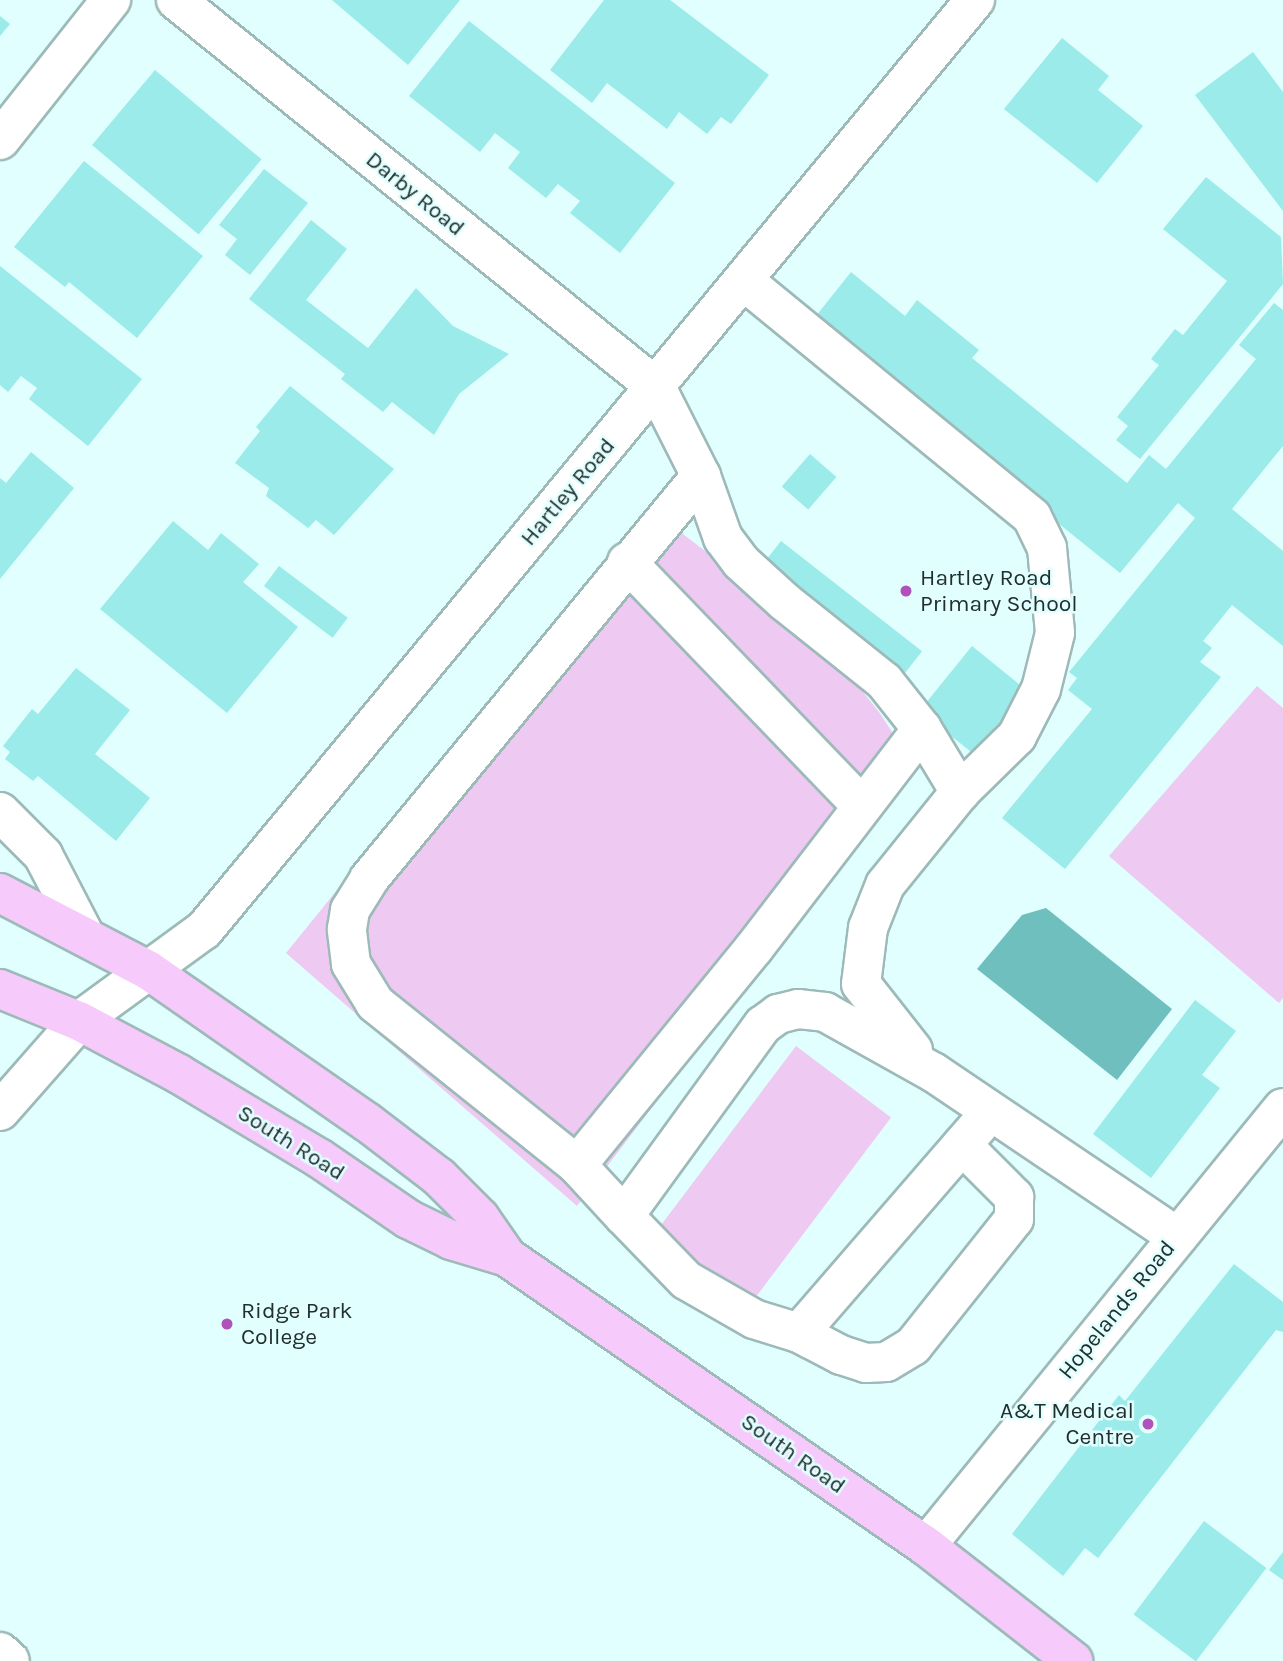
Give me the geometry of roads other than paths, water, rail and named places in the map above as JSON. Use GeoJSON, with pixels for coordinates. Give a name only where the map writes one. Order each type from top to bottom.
{"type":"FeatureCollection","features":[{"type":"Feature","properties":{"kind":"main road","name":"South Road"},"geometry":{"type":"LineString","coordinates":[[0,893],[148,970],[439,1177],[480,1218],[507,1257]]}},
{"type":"Feature","properties":{"kind":"main road","name":"South Road"},"geometry":{"type":"LineString","coordinates":[[0,989],[79,1021],[272,1130],[408,1219],[450,1240],[507,1257],[926,1546],[1073,1661]]}},
{"type":"Feature","properties":{"kind":"street"},"geometry":{"type":"LineString","coordinates":[[0,140],[111,0]]}},
{"type":"Feature","properties":{"kind":"street","name":"Darby Road"},"geometry":{"type":"LineString","coordinates":[[176,0],[656,387]]}},
{"type":"Feature","properties":{"kind":"street","name":"Hartley Road"},"geometry":{"type":"LineString","coordinates":[[0,1111],[79,1021],[204,930],[975,0]]}},
{"type":"Feature","properties":{"kind":"street"},"geometry":{"type":"LineString","coordinates":[[744,281],[1032,517],[1046,548],[1055,633],[1041,690],[1017,736],[960,792],[885,885],[868,928],[861,984],[874,1007],[933,1072]]}},
{"type":"Feature","properties":{"kind":"street"},"geometry":{"type":"LineString","coordinates":[[656,387],[701,476],[723,538],[741,562],[884,681],[922,729],[960,792]]}},
{"type":"Feature","properties":{"kind":"street"},"geometry":{"type":"LineString","coordinates":[[701,476],[627,562],[369,879],[350,910],[347,929],[351,964],[375,1003],[577,1165],[686,1280],[754,1319],[799,1333],[866,1363],[886,1362],[913,1346],[1014,1219],[1014,1197],[962,1145]]}},
{"type":"Feature","properties":{"kind":"street"},"geometry":{"type":"LineString","coordinates":[[627,562],[861,805]]}},
{"type":"Feature","properties":{"kind":"street"},"geometry":{"type":"LineString","coordinates":[[577,1165],[754,948],[861,805],[922,729]]}},
{"type":"Feature","properties":{"kind":"street"},"geometry":{"type":"LineString","coordinates":[[0,812],[43,855],[85,936]]}},
{"type":"Feature","properties":{"kind":"street"},"geometry":{"type":"LineString","coordinates":[[624,1216],[764,1025],[778,1014],[798,1009],[825,1012],[933,1072],[1178,1237]]}},
{"type":"Feature","properties":{"kind":"street","name":"Hopelands Road"},"geometry":{"type":"LineString","coordinates":[[926,1546],[1283,1108]]}},
{"type":"Feature","properties":{"kind":"street"},"geometry":{"type":"LineString","coordinates":[[799,1333],[991,1112]]}},
{"type":"Feature","properties":{"kind":"street"},"geometry":{"type":"LineString","coordinates":[[0,1652],[10,1661]]}},
{"type":"Feature","properties":{"kind":"water"},"geometry":{"type":"Polygon","coordinates":[[[1046,908],[1172,1009],[1117,1080],[977,969],[1022,915],[1046,908]]]}},
{"type":"Feature","properties":{"kind":"place","name":"Hartley Road Primary School"},"geometry":{"type":"Point","coordinates":[906,591]}},
{"type":"Feature","properties":{"kind":"place","name":"Ridge Park College"},"geometry":{"type":"Point","coordinates":[227,1324]}},
{"type":"Feature","properties":{"kind":"place","name":"A&T Medical Centre"},"geometry":{"type":"Point","coordinates":[1148,1424]}}]}
